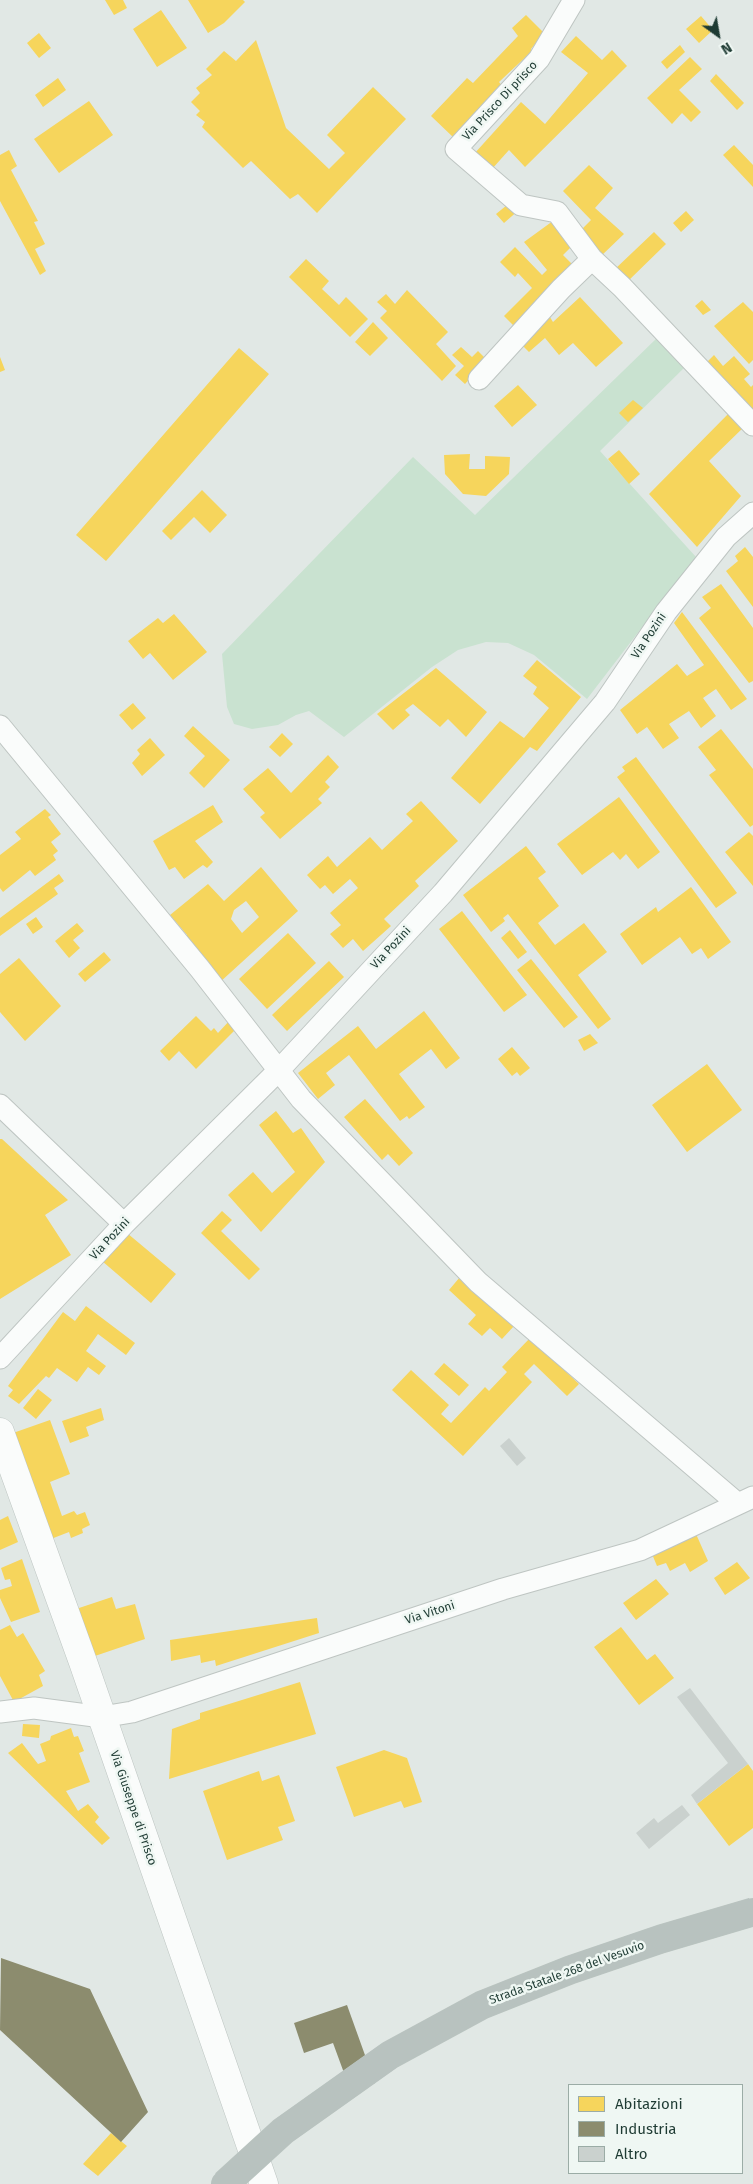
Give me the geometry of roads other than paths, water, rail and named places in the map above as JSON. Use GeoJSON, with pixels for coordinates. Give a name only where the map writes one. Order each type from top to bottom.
{"type":"FeatureCollection","features":[{"type":"Feature","properties":{"kind":"highway","name":"Strada Statale 268 del Vesuvio"},"geometry":{"type":"LineString","coordinates":[[225,2184],[283,2131],[390,2055],[482,2005],[588,1964],[661,1939],[753,1912]]}},
{"type":"Feature","properties":{"kind":"main road","name":"Via Giuseppe di Prisco"},"geometry":{"type":"LineString","coordinates":[[0,1432],[102,1718],[264,2184]]}},
{"type":"Feature","properties":{"kind":"street","name":"Via Prisco Di prisco"},"geometry":{"type":"LineString","coordinates":[[574,0],[539,59],[456,149],[521,205],[557,212],[592,259]]}},
{"type":"Feature","properties":{"kind":"street"},"geometry":{"type":"LineString","coordinates":[[479,380],[561,289],[592,259],[622,286],[753,425]]}},
{"type":"Feature","properties":{"kind":"street","name":"Via Pozini"},"geometry":{"type":"LineString","coordinates":[[0,1358],[124,1224],[279,1070],[442,893],[605,702],[666,612],[726,537],[753,513]]}},
{"type":"Feature","properties":{"kind":"street"},"geometry":{"type":"LineString","coordinates":[[0,726],[193,961],[301,1100],[478,1282],[746,1500]]}},
{"type":"Feature","properties":{"kind":"street"},"geometry":{"type":"LineString","coordinates":[[0,1105],[124,1224]]}},
{"type":"Feature","properties":{"kind":"street","name":"Via Vitoni"},"geometry":{"type":"LineString","coordinates":[[0,1712],[34,1708],[102,1718],[132,1712],[504,1589],[640,1550],[746,1500]]}}]}
